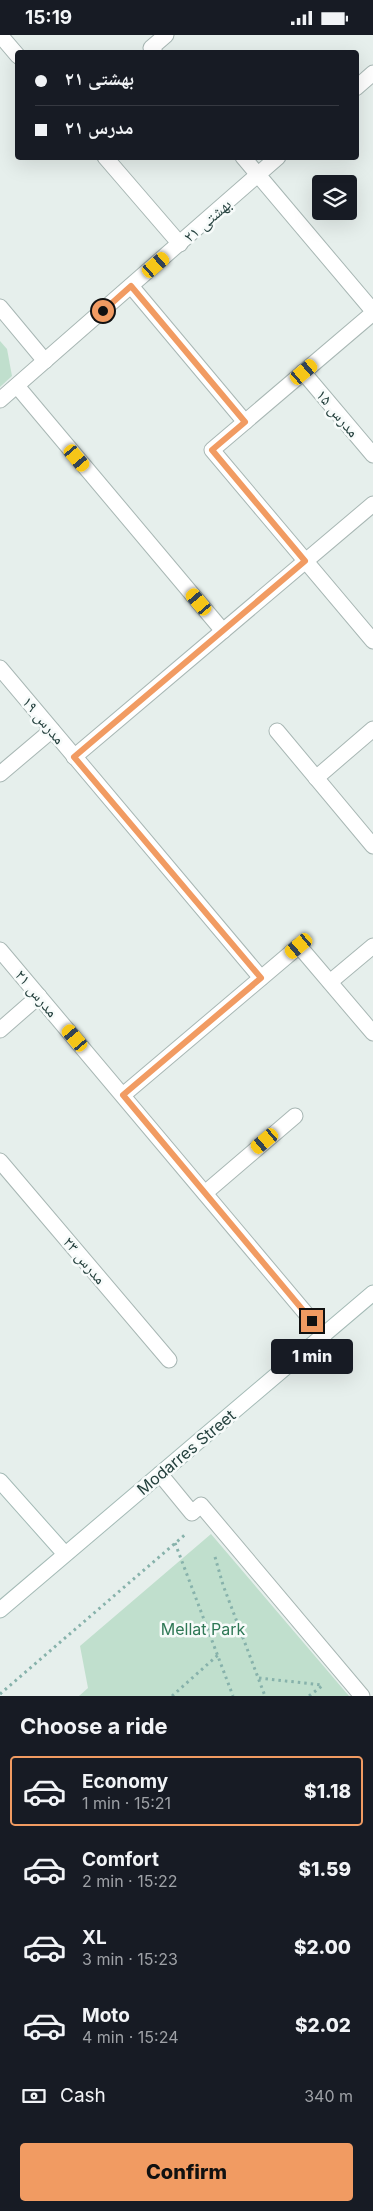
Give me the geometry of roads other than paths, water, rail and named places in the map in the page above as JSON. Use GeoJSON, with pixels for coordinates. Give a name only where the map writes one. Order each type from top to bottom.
{"type":"FeatureCollection","features":[{"type":"Feature","properties":{"kind":"street"},"geometry":{"type":"LineString","coordinates":[[0,35],[15,52]]}},
{"type":"Feature","properties":{"kind":"street"},"geometry":{"type":"LineString","coordinates":[[153,50],[166,35]]}},
{"type":"Feature","properties":{"kind":"street"},"geometry":{"type":"LineString","coordinates":[[359,85],[373,73]]}},
{"type":"Feature","properties":{"kind":"street"},"geometry":{"type":"LineString","coordinates":[[108,160],[180,244]]}},
{"type":"Feature","properties":{"kind":"street"},"geometry":{"type":"LineString","coordinates":[[246,160],[373,312],[212,450],[373,641]]}},
{"type":"Feature","properties":{"kind":"street","name":"بهشتی ۲۱"},"geometry":{"type":"LineString","coordinates":[[0,400],[275,160]]}},
{"type":"Feature","properties":{"kind":"street"},"geometry":{"type":"LineString","coordinates":[[131,286],[245,422]]}},
{"type":"Feature","properties":{"kind":"street"},"geometry":{"type":"LineString","coordinates":[[0,307],[46,361]]}},
{"type":"Feature","properties":{"kind":"street","name":"مدرس ۱۵"},"geometry":{"type":"LineString","coordinates":[[304,372],[373,455]]}},
{"type":"Feature","properties":{"kind":"street"},"geometry":{"type":"LineString","coordinates":[[17,386],[223,631]]}},
{"type":"Feature","properties":{"kind":"street"},"geometry":{"type":"LineString","coordinates":[[74,757],[373,504]]}},
{"type":"Feature","properties":{"kind":"street","name":"مدرس ۱۹"},"geometry":{"type":"LineString","coordinates":[[0,668],[261,978]]}},
{"type":"Feature","properties":{"kind":"street"},"geometry":{"type":"LineString","coordinates":[[316,777],[373,729]]}},
{"type":"Feature","properties":{"kind":"street"},"geometry":{"type":"LineString","coordinates":[[0,774],[52,730]]}},
{"type":"Feature","properties":{"kind":"street"},"geometry":{"type":"LineString","coordinates":[[276,731],[373,846]]}},
{"type":"Feature","properties":{"kind":"street"},"geometry":{"type":"LineString","coordinates":[[123,1095],[299,946],[373,1033]]}},
{"type":"Feature","properties":{"kind":"street"},"geometry":{"type":"LineString","coordinates":[[330,982],[373,946]]}},
{"type":"Feature","properties":{"kind":"street","name":"مدرس ۲۱"},"geometry":{"type":"LineString","coordinates":[[0,950],[324,1335]]}},
{"type":"Feature","properties":{"kind":"street"},"geometry":{"type":"LineString","coordinates":[[0,1030],[39,996]]}},
{"type":"Feature","properties":{"kind":"street"},"geometry":{"type":"LineString","coordinates":[[205,1193],[295,1116]]}},
{"type":"Feature","properties":{"kind":"street","name":"مدرس ۲۳"},"geometry":{"type":"LineString","coordinates":[[0,1161],[169,1360]]}},
{"type":"Feature","properties":{"kind":"street","name":"Modarres Street"},"geometry":{"type":"LineString","coordinates":[[0,1610],[373,1293]]}},
{"type":"Feature","properties":{"kind":"street"},"geometry":{"type":"LineString","coordinates":[[160,1474],[192,1513],[201,1505],[362,1696]]}},
{"type":"Feature","properties":{"kind":"street"},"geometry":{"type":"LineString","coordinates":[[0,1481],[65,1554]]}},
{"type":"Feature","properties":{"kind":"park label","name":"Mellat Park"},"geometry":{"type":"Point","coordinates":[203,1629]}}]}
